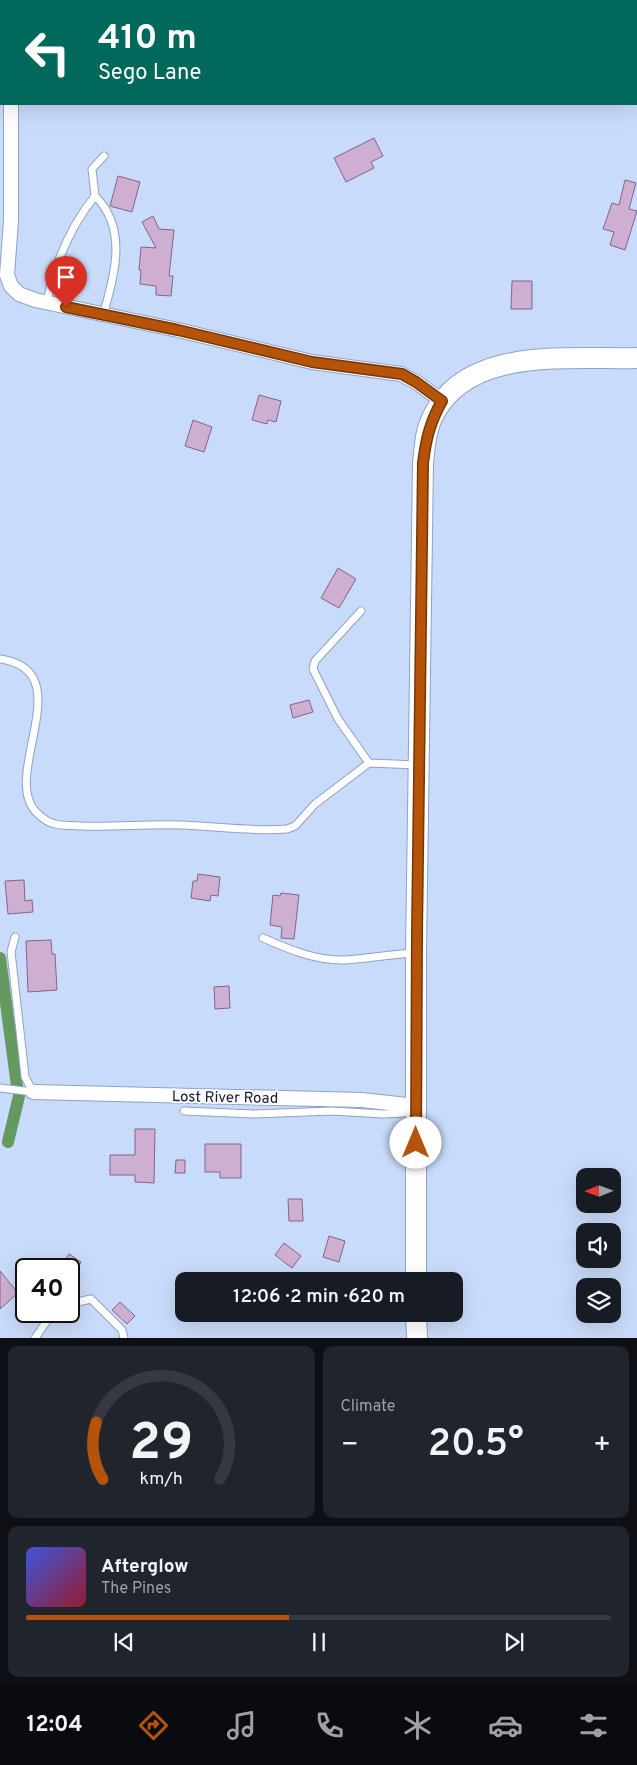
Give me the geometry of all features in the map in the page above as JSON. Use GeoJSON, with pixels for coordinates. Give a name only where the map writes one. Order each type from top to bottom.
{"type":"FeatureCollection","features":[{"type":"Feature","properties":{"kind":"street"},"geometry":{"type":"LineString","coordinates":[[11,105],[11,221],[7,275],[11,286],[19,294],[312,362],[402,374],[442,401]]}},
{"type":"Feature","properties":{"kind":"street"},"geometry":{"type":"LineString","coordinates":[[416,1272],[416,953],[423,463],[426,436],[432,418],[442,401],[455,387],[474,374],[495,366],[542,360],[637,358]]}},
{"type":"Feature","properties":{"kind":"street","name":"Lost River Road"},"geometry":{"type":"LineString","coordinates":[[34,1092],[362,1100],[416,1106]]}},
{"type":"Feature","properties":{"kind":"street"},"geometry":{"type":"LineString","coordinates":[[416,1322],[417,1338]]}},
{"type":"Feature","properties":{"kind":"lane"},"geometry":{"type":"LineString","coordinates":[[103,315],[112,285],[117,250],[111,216],[95,196],[92,169],[104,156]]}},
{"type":"Feature","properties":{"kind":"lane"},"geometry":{"type":"LineString","coordinates":[[47,302],[60,256],[80,215],[95,196]]}},
{"type":"Feature","properties":{"kind":"lane"},"geometry":{"type":"LineString","coordinates":[[361,611],[315,662],[313,669],[338,719],[369,763]]}},
{"type":"Feature","properties":{"kind":"lane"},"geometry":{"type":"LineString","coordinates":[[0,659],[14,661],[29,671],[37,692],[36,721],[26,782],[27,799],[34,811],[43,819],[54,824],[287,829],[295,826],[315,804],[369,763],[419,765]]}},
{"type":"Feature","properties":{"kind":"lane"},"geometry":{"type":"LineString","coordinates":[[15,937],[11,952],[25,1077],[34,1092]]}},
{"type":"Feature","properties":{"kind":"lane"},"geometry":{"type":"LineString","coordinates":[[263,938],[295,951],[328,959],[344,960],[378,955],[416,953]]}},
{"type":"Feature","properties":{"kind":"lane"},"geometry":{"type":"LineString","coordinates":[[0,1088],[34,1092]]}},
{"type":"Feature","properties":{"kind":"lane"},"geometry":{"type":"LineString","coordinates":[[184,1111],[254,1114],[322,1111],[383,1114],[404,1112],[416,1106]]}},
{"type":"Feature","properties":{"kind":"lane"},"geometry":{"type":"LineString","coordinates":[[80,1302],[91,1299],[122,1330],[124,1338]]}},
{"type":"Feature","properties":{"kind":"lane"},"geometry":{"type":"LineString","coordinates":[[36,1338],[46,1323]]}},
{"type":"Feature","properties":{"kind":"building"},"geometry":{"type":"Polygon","coordinates":[[[374,138],[383,156],[371,162],[374,168],[346,182],[334,158],[374,138]]]}},
{"type":"Feature","properties":{"kind":"building"},"geometry":{"type":"Polygon","coordinates":[[[118,176],[140,182],[132,212],[110,206],[118,176]]]}},
{"type":"Feature","properties":{"kind":"building"},"geometry":{"type":"Polygon","coordinates":[[[625,180],[636,183],[629,209],[637,211],[625,250],[610,245],[614,232],[603,229],[612,203],[619,205],[625,180]]]}},
{"type":"Feature","properties":{"kind":"building"},"geometry":{"type":"Polygon","coordinates":[[[153,216],[159,229],[174,230],[169,276],[173,276],[171,296],[156,295],[156,286],[140,284],[141,247],[156,248],[142,222],[153,216]]]}},
{"type":"Feature","properties":{"kind":"building"},"geometry":{"type":"Polygon","coordinates":[[[512,281],[532,281],[532,309],[511,309],[512,281]]]}},
{"type":"Feature","properties":{"kind":"building"},"geometry":{"type":"Polygon","coordinates":[[[259,395],[281,401],[276,422],[268,420],[267,424],[252,420],[259,395]]]}},
{"type":"Feature","properties":{"kind":"building"},"geometry":{"type":"Polygon","coordinates":[[[193,420],[212,427],[204,452],[185,446],[193,420]]]}},
{"type":"Feature","properties":{"kind":"building"},"geometry":{"type":"Polygon","coordinates":[[[338,568],[356,579],[339,608],[321,598],[338,568]]]}},
{"type":"Feature","properties":{"kind":"building"},"geometry":{"type":"Polygon","coordinates":[[[309,700],[313,712],[293,718],[290,705],[309,700]]]}},
{"type":"Feature","properties":{"kind":"building"},"geometry":{"type":"Polygon","coordinates":[[[198,874],[220,877],[218,896],[211,895],[210,901],[191,898],[193,881],[197,881],[198,874]]]}},
{"type":"Feature","properties":{"kind":"building"},"geometry":{"type":"Polygon","coordinates":[[[24,880],[25,901],[32,900],[33,912],[8,914],[5,881],[24,880]]]}},
{"type":"Feature","properties":{"kind":"building"},"geometry":{"type":"Polygon","coordinates":[[[281,893],[299,895],[294,939],[281,938],[282,927],[270,925],[273,895],[280,896],[281,893]]]}},
{"type":"Feature","properties":{"kind":"building"},"geometry":{"type":"Polygon","coordinates":[[[51,940],[52,954],[55,954],[57,990],[28,992],[26,941],[51,940]]]}},
{"type":"Feature","properties":{"kind":"building"},"geometry":{"type":"Polygon","coordinates":[[[229,986],[230,1008],[215,1009],[214,987],[229,986]]]}},
{"type":"Feature","properties":{"kind":"building"},"geometry":{"type":"Polygon","coordinates":[[[135,1129],[155,1129],[154,1183],[135,1182],[135,1175],[110,1175],[110,1155],[135,1155],[135,1129]]]}},
{"type":"Feature","properties":{"kind":"building"},"geometry":{"type":"Polygon","coordinates":[[[205,1144],[241,1144],[241,1178],[220,1178],[220,1172],[205,1172],[205,1144]]]}},
{"type":"Feature","properties":{"kind":"building"},"geometry":{"type":"Polygon","coordinates":[[[176,1160],[185,1160],[185,1173],[175,1173],[176,1160]]]}},
{"type":"Feature","properties":{"kind":"building"},"geometry":{"type":"Polygon","coordinates":[[[288,1199],[302,1199],[303,1221],[289,1221],[288,1199]]]}},
{"type":"Feature","properties":{"kind":"building"},"geometry":{"type":"Polygon","coordinates":[[[329,1236],[345,1241],[339,1262],[323,1257],[329,1236]]]}},
{"type":"Feature","properties":{"kind":"building"},"geometry":{"type":"Polygon","coordinates":[[[284,1243],[301,1256],[292,1268],[275,1255],[284,1243]]]}},
{"type":"Feature","properties":{"kind":"building"},"geometry":{"type":"Polygon","coordinates":[[[69,1254],[75,1258],[66,1258],[69,1254]]]}},
{"type":"Feature","properties":{"kind":"building"},"geometry":{"type":"Polygon","coordinates":[[[0,1271],[15,1289],[15,1296],[0,1309],[0,1271]]]}},
{"type":"Feature","properties":{"kind":"building"},"geometry":{"type":"Polygon","coordinates":[[[120,1302],[135,1316],[127,1324],[112,1310],[120,1302]]]}},
{"type":"Feature","properties":{"kind":"waterway"},"geometry":{"type":"LineString","coordinates":[[0,958],[17,1086]]}},
{"type":"Feature","properties":{"kind":"waterway"},"geometry":{"type":"LineString","coordinates":[[8,1142],[19,1096]]}},
{"type":"Feature","properties":{"kind":"route"},"geometry":{"type":"LineString","coordinates":[[66,307],[178,330],[312,362],[402,374],[442,401],[432,418],[426,436],[423,463],[416,1143]]}}]}
